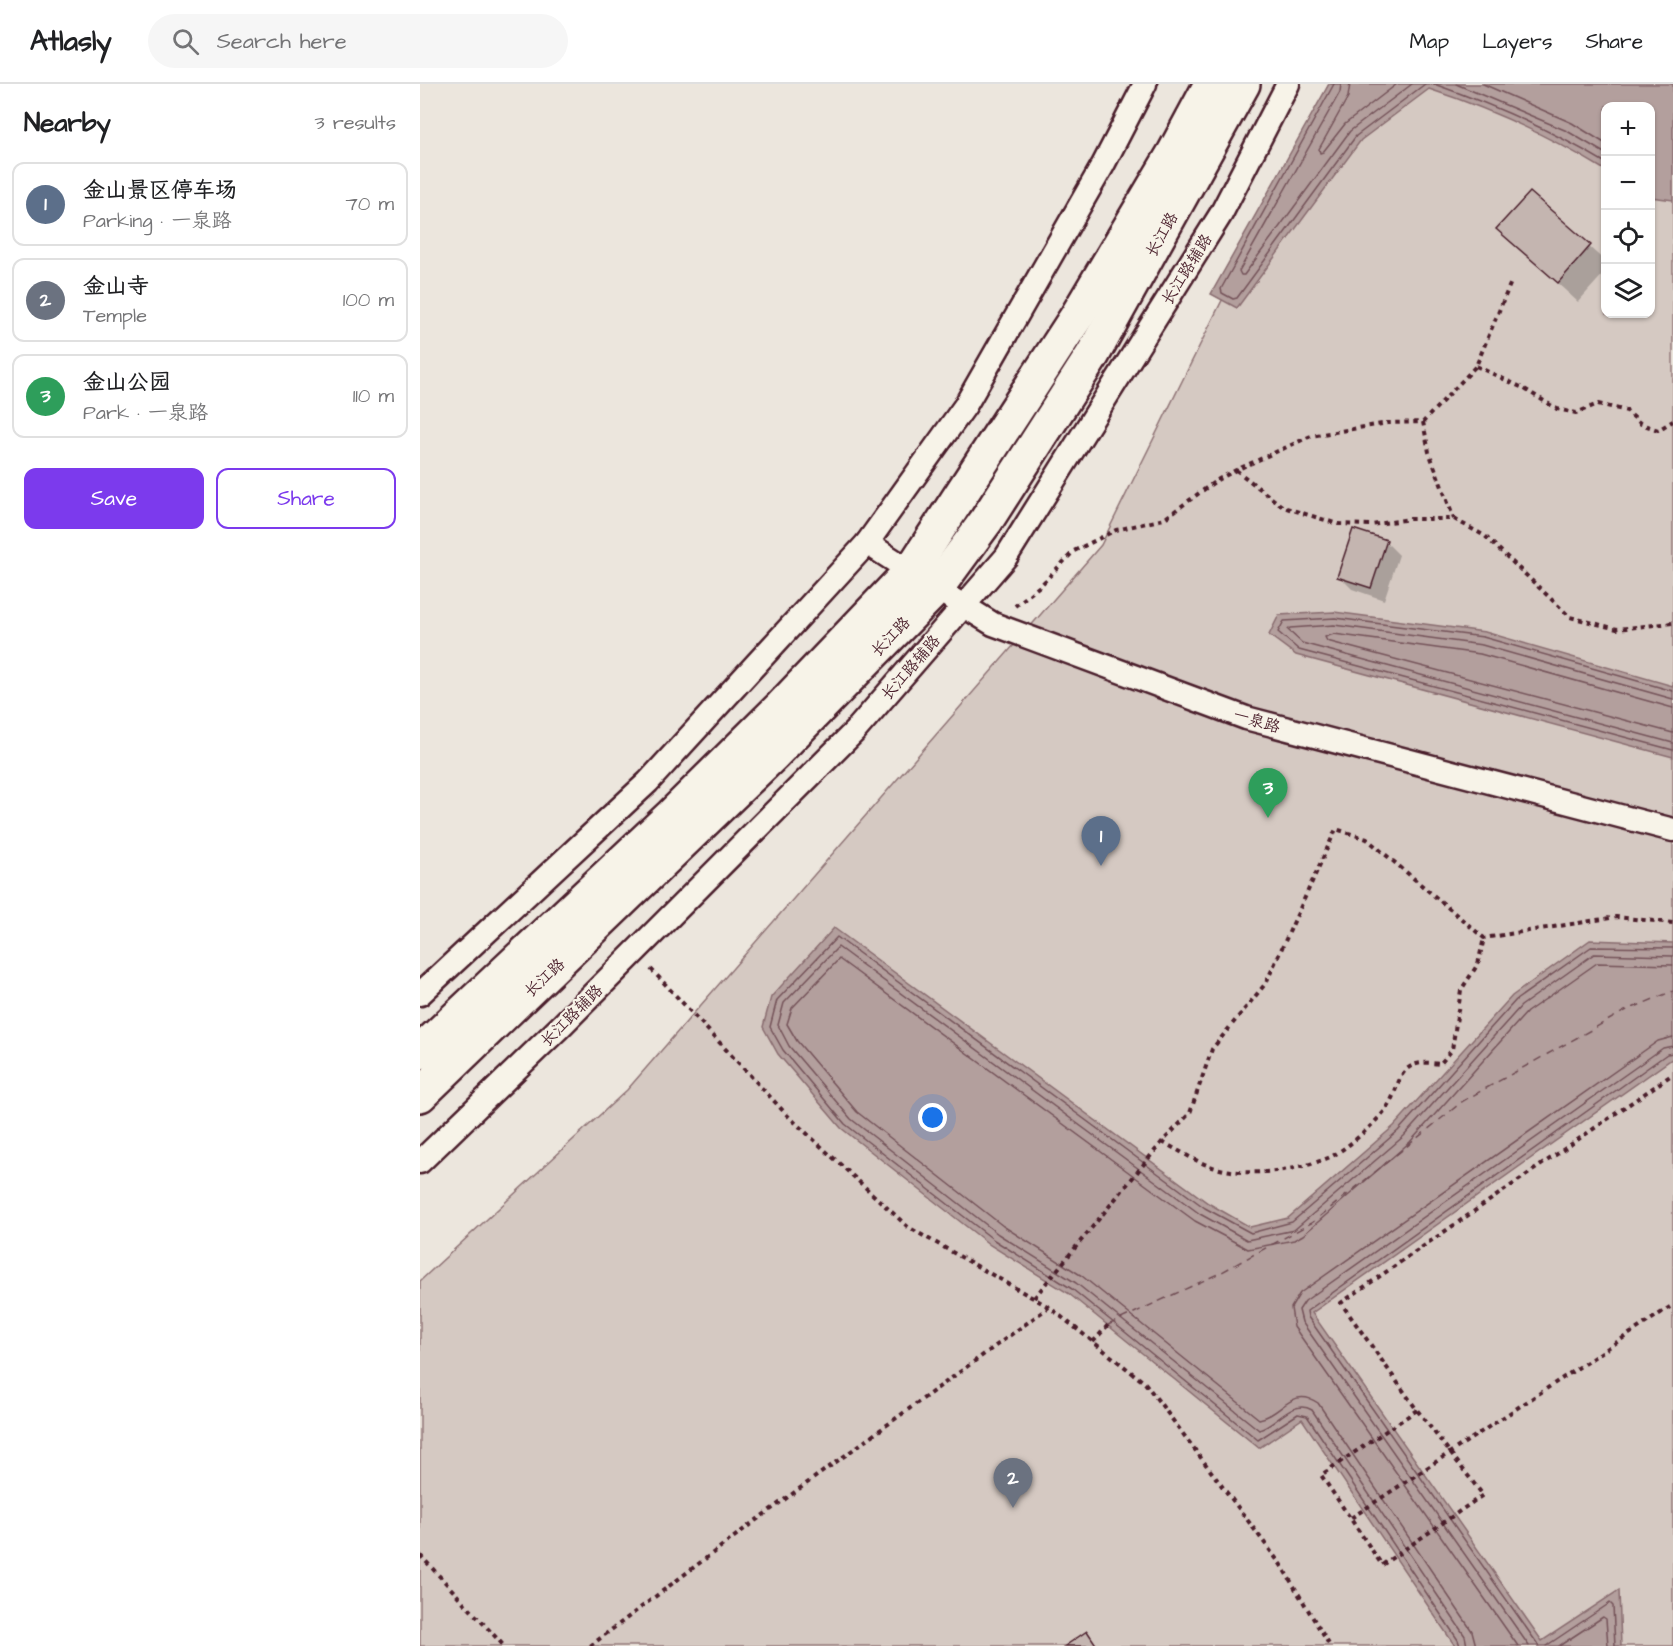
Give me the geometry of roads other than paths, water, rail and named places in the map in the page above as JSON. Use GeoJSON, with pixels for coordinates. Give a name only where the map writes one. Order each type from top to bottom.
{"type":"FeatureCollection","features":[{"type":"Feature","properties":{"kind":"main road","name":"长江路"},"geometry":{"type":"LineString","coordinates":[[420,1095],[767,762],[924,580],[1174,153],[1211,84]]}},
{"type":"Feature","properties":{"kind":"main road","name":"长江路"},"geometry":{"type":"LineString","coordinates":[[420,1052],[672,815],[781,707],[924,580],[986,521],[1092,356],[1243,84]]}},
{"type":"Feature","properties":{"kind":"street"},"geometry":{"type":"LineString","coordinates":[[420,994],[648,782],[867,543],[965,406],[1103,165],[1145,84]]}},
{"type":"Feature","properties":{"kind":"street","name":"长江路辅路"},"geometry":{"type":"LineString","coordinates":[[420,1162],[559,1028],[855,731],[1006,556],[1221,214],[1288,84]]}},
{"type":"Feature","properties":{"kind":"street","name":"一泉路"},"geometry":{"type":"LineString","coordinates":[[867,543],[993,624],[1246,718],[1673,830]]}},
{"type":"Feature","properties":{"kind":"water"},"geometry":{"type":"Polygon","coordinates":[[[1329,84],[1673,84],[1673,200],[1655,198],[1655,102],[1601,102],[1601,168],[1519,124],[1429,89],[1361,140],[1237,308],[1211,294],[1329,84]]]}},
{"type":"Feature","properties":{"kind":"water"},"geometry":{"type":"Polygon","coordinates":[[[1334,612],[1485,632],[1673,686],[1673,757],[1296,655],[1269,635],[1279,615],[1334,612]]]}},
{"type":"Feature","properties":{"kind":"water"},"geometry":{"type":"Polygon","coordinates":[[[834,928],[1208,1203],[1250,1227],[1288,1218],[1394,1126],[1512,996],[1590,940],[1673,943],[1673,1058],[1312,1313],[1542,1641],[1619,1590],[1621,1646],[1455,1646],[1302,1419],[1259,1448],[1068,1293],[990,1245],[841,1128],[778,1054],[763,1027],[771,997],[834,928]]]}},
{"type":"Feature","properties":{"kind":"place","name":"金山公园"},"geometry":{"type":"Point","coordinates":[1268,818]}},
{"type":"Feature","properties":{"kind":"place","name":"金山景区停车场"},"geometry":{"type":"Point","coordinates":[1101,866]}},
{"type":"Feature","properties":{"kind":"place","name":"金山寺"},"geometry":{"type":"Point","coordinates":[1013,1508]}}]}
